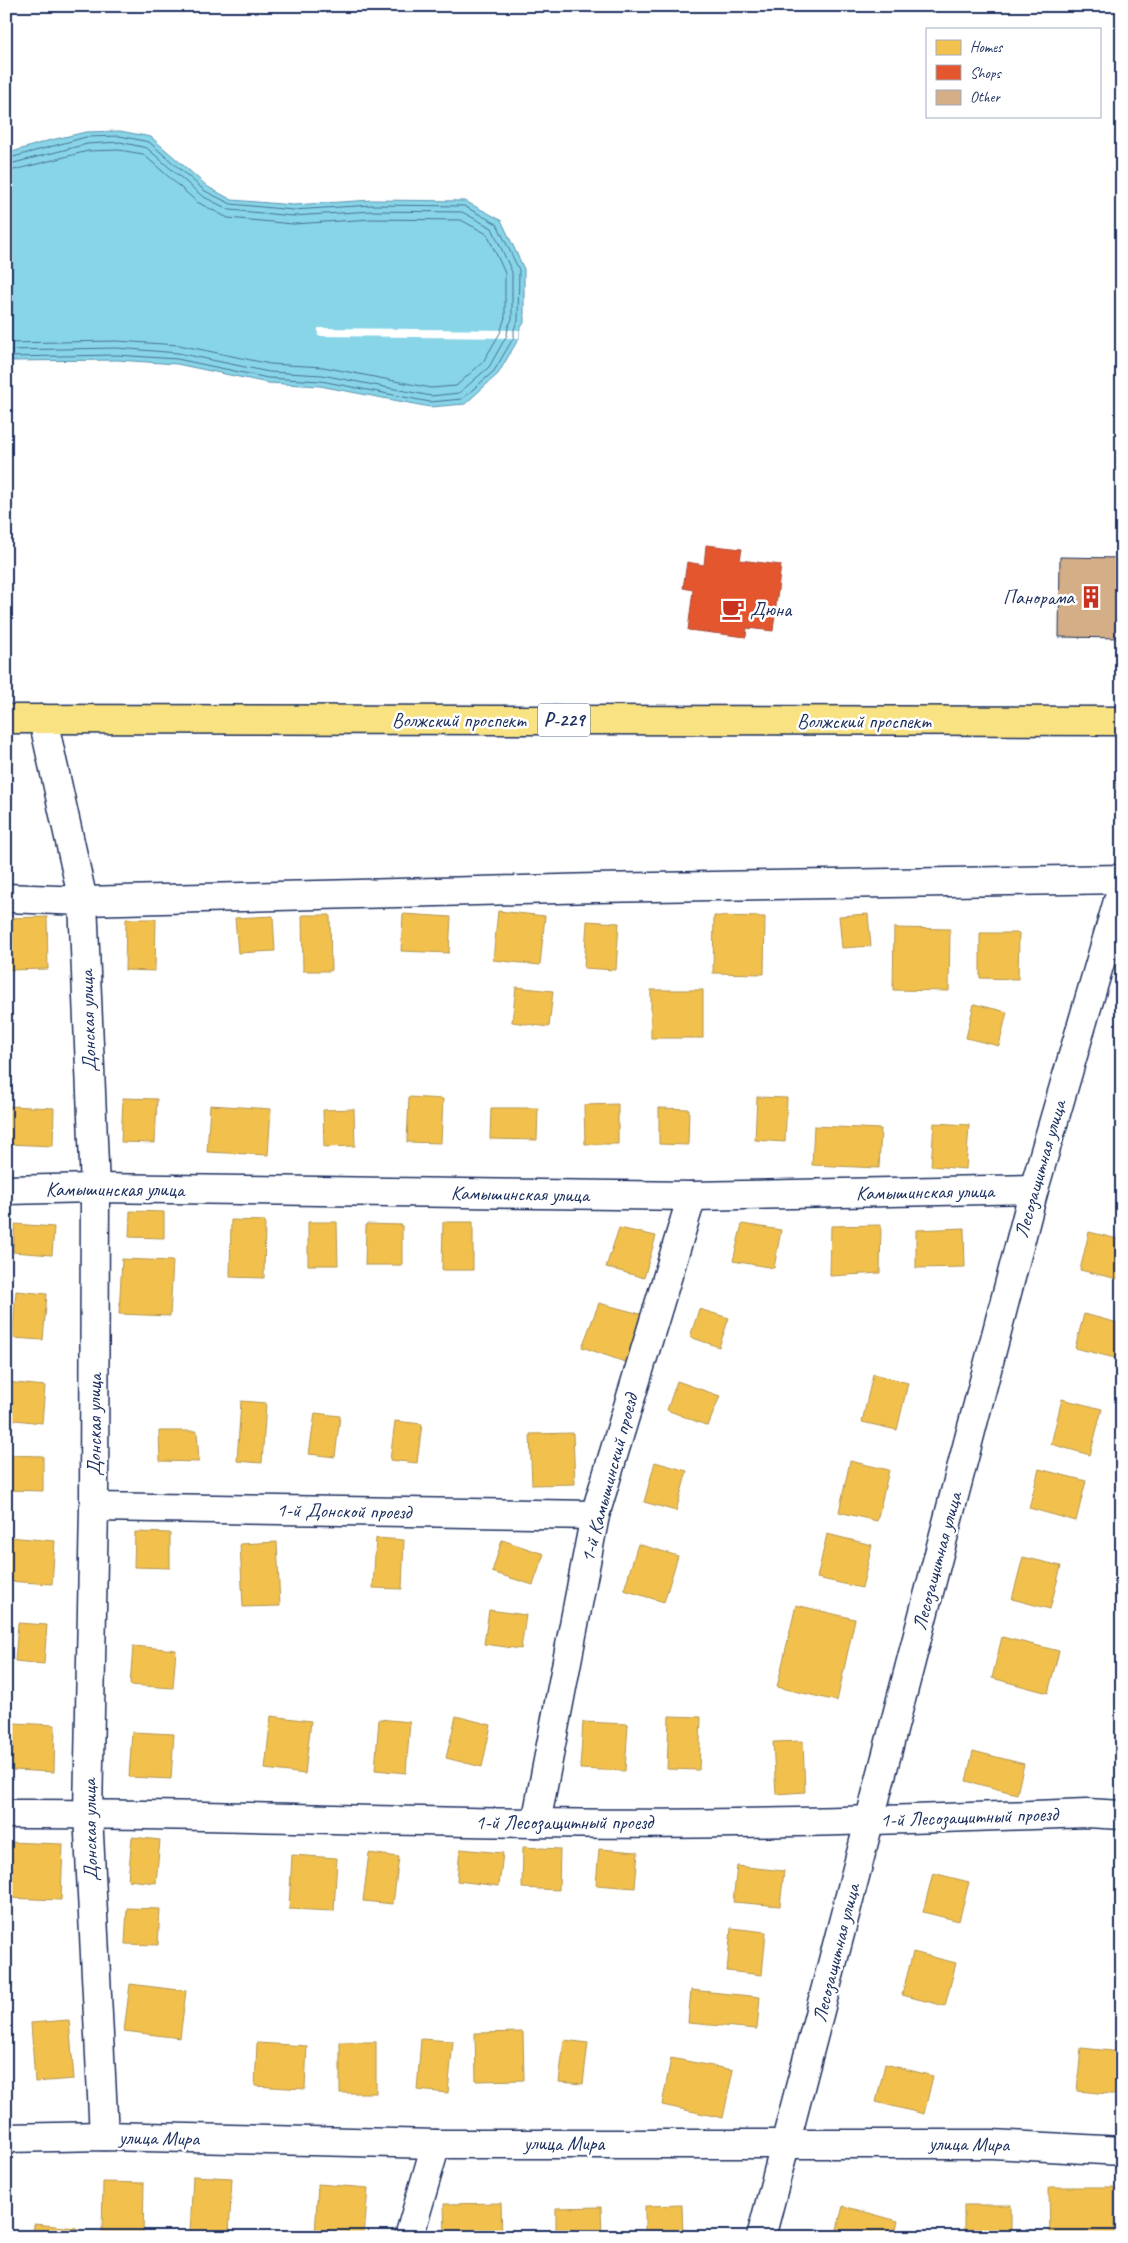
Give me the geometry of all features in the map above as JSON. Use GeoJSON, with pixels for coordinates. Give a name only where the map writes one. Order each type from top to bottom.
{"type":"FeatureCollection","features":[{"type":"Feature","properties":{"kind":"main road","name":"Волжский проспект"},"geometry":{"type":"LineString","coordinates":[[6,719],[1122,721]]}},
{"type":"Feature","properties":{"kind":"street","name":"Донская улица"},"geometry":{"type":"LineString","coordinates":[[43,718],[83,901],[95,1188],[94,1507],[88,1814],[104,2136]]}},
{"type":"Feature","properties":{"kind":"street"},"geometry":{"type":"LineString","coordinates":[[6,898],[83,901],[596,888],[1122,879]]}},
{"type":"Feature","properties":{"kind":"street","name":"Лесозащитная улица"},"geometry":{"type":"LineString","coordinates":[[761,2237],[1034,1189],[1122,887]]}},
{"type":"Feature","properties":{"kind":"street","name":"Камышинская улица"},"geometry":{"type":"LineString","coordinates":[[6,1190],[95,1188],[692,1196],[1034,1189]]}},
{"type":"Feature","properties":{"kind":"street","name":"1-й Камышинский проезд"},"geometry":{"type":"LineString","coordinates":[[536,1823],[595,1515],[692,1196]]}},
{"type":"Feature","properties":{"kind":"street","name":"1-й Донской проезд"},"geometry":{"type":"LineString","coordinates":[[94,1507],[595,1515]]}},
{"type":"Feature","properties":{"kind":"street","name":"1-й Лесозащитный проезд"},"geometry":{"type":"LineString","coordinates":[[6,1814],[536,1823],[870,1821],[1088,1813],[1122,1815]]}},
{"type":"Feature","properties":{"kind":"street","name":"улица Мира"},"geometry":{"type":"LineString","coordinates":[[6,2138],[104,2136],[436,2144],[992,2144],[1122,2150]]}},
{"type":"Feature","properties":{"kind":"street"},"geometry":{"type":"LineString","coordinates":[[409,2237],[436,2144]]}},
{"type":"Feature","properties":{"kind":"water"},"geometry":{"type":"Polygon","coordinates":[[[120,131],[151,137],[208,187],[232,200],[293,205],[372,200],[465,201],[501,220],[524,269],[524,323],[519,330],[519,338],[498,374],[465,404],[430,407],[320,386],[268,383],[177,364],[117,360],[6,361],[6,154],[47,141],[86,132],[120,131]]]}},
{"type":"Feature","properties":{"kind":"pier"},"geometry":{"type":"Polygon","coordinates":[[[318,328],[519,330],[519,338],[318,336],[318,328]]]}},
{"type":"Feature","properties":{"kind":"building: Homes"},"geometry":{"type":"Polygon","coordinates":[[[498,911],[545,916],[540,965],[493,960],[498,911]]]}},
{"type":"Feature","properties":{"kind":"building: Homes"},"geometry":{"type":"Polygon","coordinates":[[[403,914],[451,917],[449,953],[401,951],[403,914]]]}},
{"type":"Feature","properties":{"kind":"building: Homes"},"geometry":{"type":"Polygon","coordinates":[[[868,914],[871,946],[842,948],[839,916],[868,914]]]}},
{"type":"Feature","properties":{"kind":"building: Homes"},"geometry":{"type":"Polygon","coordinates":[[[302,915],[330,915],[331,971],[303,971],[302,915]]]}},
{"type":"Feature","properties":{"kind":"building: Homes"},"geometry":{"type":"Polygon","coordinates":[[[273,916],[275,951],[238,953],[235,918],[273,916]]]}},
{"type":"Feature","properties":{"kind":"building: Homes"},"geometry":{"type":"Polygon","coordinates":[[[714,916],[765,917],[764,974],[713,973],[714,916]]]}},
{"type":"Feature","properties":{"kind":"building: Homes"},"geometry":{"type":"Polygon","coordinates":[[[47,917],[48,969],[6,970],[6,918],[47,917]]]}},
{"type":"Feature","properties":{"kind":"building: Homes"},"geometry":{"type":"Polygon","coordinates":[[[126,919],[156,919],[155,971],[125,970],[126,919]]]}},
{"type":"Feature","properties":{"kind":"building: Homes"},"geometry":{"type":"Polygon","coordinates":[[[587,921],[619,923],[616,970],[584,968],[587,921]]]}},
{"type":"Feature","properties":{"kind":"building: Homes"},"geometry":{"type":"Polygon","coordinates":[[[894,928],[950,929],[949,991],[893,990],[894,928]]]}},
{"type":"Feature","properties":{"kind":"building: Homes"},"geometry":{"type":"Polygon","coordinates":[[[980,933],[1019,933],[1018,979],[980,978],[980,933]]]}},
{"type":"Feature","properties":{"kind":"building: Homes"},"geometry":{"type":"Polygon","coordinates":[[[516,987],[553,991],[549,1027],[512,1022],[516,987]]]}},
{"type":"Feature","properties":{"kind":"building: Homes"},"geometry":{"type":"Polygon","coordinates":[[[651,990],[703,990],[703,1038],[651,1038],[651,990]]]}},
{"type":"Feature","properties":{"kind":"building: Homes"},"geometry":{"type":"Polygon","coordinates":[[[974,1004],[1007,1012],[999,1046],[966,1038],[974,1004]]]}},
{"type":"Feature","properties":{"kind":"building: Homes"},"geometry":{"type":"Polygon","coordinates":[[[409,1097],[443,1099],[441,1143],[407,1142],[409,1097]]]}},
{"type":"Feature","properties":{"kind":"building: Homes"},"geometry":{"type":"Polygon","coordinates":[[[757,1097],[787,1098],[785,1142],[755,1140],[757,1097]]]}},
{"type":"Feature","properties":{"kind":"building: Homes"},"geometry":{"type":"Polygon","coordinates":[[[123,1098],[157,1099],[155,1143],[121,1142],[123,1098]]]}},
{"type":"Feature","properties":{"kind":"building: Homes"},"geometry":{"type":"Polygon","coordinates":[[[618,1104],[618,1144],[585,1144],[584,1105],[618,1104]]]}},
{"type":"Feature","properties":{"kind":"building: Homes"},"geometry":{"type":"Polygon","coordinates":[[[210,1105],[271,1109],[268,1155],[207,1152],[210,1105]]]}},
{"type":"Feature","properties":{"kind":"building: Homes"},"geometry":{"type":"Polygon","coordinates":[[[9,1106],[54,1108],[53,1146],[7,1144],[9,1106]]]}},
{"type":"Feature","properties":{"kind":"building: Homes"},"geometry":{"type":"Polygon","coordinates":[[[491,1108],[538,1108],[537,1140],[490,1139],[491,1108]]]}},
{"type":"Feature","properties":{"kind":"building: Homes"},"geometry":{"type":"Polygon","coordinates":[[[659,1108],[689,1109],[688,1145],[659,1144],[659,1108]]]}},
{"type":"Feature","properties":{"kind":"building: Homes"},"geometry":{"type":"Polygon","coordinates":[[[354,1109],[355,1146],[324,1147],[323,1110],[354,1109]]]}},
{"type":"Feature","properties":{"kind":"building: Homes"},"geometry":{"type":"Polygon","coordinates":[[[934,1123],[969,1125],[966,1169],[931,1166],[934,1123]]]}},
{"type":"Feature","properties":{"kind":"building: Homes"},"geometry":{"type":"Polygon","coordinates":[[[814,1126],[881,1129],[879,1168],[812,1165],[814,1126]]]}},
{"type":"Feature","properties":{"kind":"building: Homes"},"geometry":{"type":"Polygon","coordinates":[[[130,1211],[164,1212],[164,1238],[129,1237],[130,1211]]]}},
{"type":"Feature","properties":{"kind":"building: Homes"},"geometry":{"type":"Polygon","coordinates":[[[231,1220],[265,1221],[264,1278],[230,1277],[231,1220]]]}},
{"type":"Feature","properties":{"kind":"building: Homes"},"geometry":{"type":"Polygon","coordinates":[[[308,1222],[337,1222],[338,1265],[308,1265],[308,1222]]]}},
{"type":"Feature","properties":{"kind":"building: Homes"},"geometry":{"type":"Polygon","coordinates":[[[443,1222],[473,1222],[473,1270],[442,1270],[443,1222]]]}},
{"type":"Feature","properties":{"kind":"building: Homes"},"geometry":{"type":"Polygon","coordinates":[[[15,1224],[54,1227],[52,1255],[13,1252],[15,1224]]]}},
{"type":"Feature","properties":{"kind":"building: Homes"},"geometry":{"type":"Polygon","coordinates":[[[366,1224],[402,1225],[402,1265],[365,1265],[366,1224]]]}},
{"type":"Feature","properties":{"kind":"building: Homes"},"geometry":{"type":"Polygon","coordinates":[[[742,1224],[781,1230],[774,1268],[733,1261],[742,1224]]]}},
{"type":"Feature","properties":{"kind":"building: Homes"},"geometry":{"type":"Polygon","coordinates":[[[881,1225],[880,1273],[830,1276],[831,1226],[881,1225]]]}},
{"type":"Feature","properties":{"kind":"building: Homes"},"geometry":{"type":"Polygon","coordinates":[[[619,1228],[656,1236],[644,1278],[606,1267],[619,1228]]]}},
{"type":"Feature","properties":{"kind":"building: Homes"},"geometry":{"type":"Polygon","coordinates":[[[964,1228],[965,1267],[916,1268],[916,1230],[964,1228]]]}},
{"type":"Feature","properties":{"kind":"building: Homes"},"geometry":{"type":"Polygon","coordinates":[[[1089,1232],[1122,1240],[1122,1280],[1080,1270],[1089,1232]]]}},
{"type":"Feature","properties":{"kind":"building: Homes"},"geometry":{"type":"Polygon","coordinates":[[[122,1259],[173,1261],[170,1316],[119,1314],[122,1259]]]}},
{"type":"Feature","properties":{"kind":"building: Homes"},"geometry":{"type":"Polygon","coordinates":[[[16,1291],[47,1294],[43,1340],[12,1338],[16,1291]]]}},
{"type":"Feature","properties":{"kind":"building: Homes"},"geometry":{"type":"Polygon","coordinates":[[[599,1303],[644,1315],[628,1363],[582,1347],[599,1303]]]}},
{"type":"Feature","properties":{"kind":"building: Homes"},"geometry":{"type":"Polygon","coordinates":[[[699,1309],[729,1318],[719,1347],[690,1337],[699,1309]]]}},
{"type":"Feature","properties":{"kind":"building: Homes"},"geometry":{"type":"Polygon","coordinates":[[[1084,1314],[1122,1324],[1122,1348],[1119,1359],[1075,1348],[1084,1314]]]}},
{"type":"Feature","properties":{"kind":"building: Homes"},"geometry":{"type":"Polygon","coordinates":[[[873,1374],[908,1383],[897,1430],[862,1422],[873,1374]]]}},
{"type":"Feature","properties":{"kind":"building: Homes"},"geometry":{"type":"Polygon","coordinates":[[[677,1381],[720,1396],[708,1426],[667,1410],[677,1381]]]}},
{"type":"Feature","properties":{"kind":"building: Homes"},"geometry":{"type":"Polygon","coordinates":[[[6,1382],[45,1386],[42,1423],[6,1419],[6,1382]]]}},
{"type":"Feature","properties":{"kind":"building: Homes"},"geometry":{"type":"Polygon","coordinates":[[[1062,1399],[1102,1409],[1090,1455],[1051,1444],[1062,1399]]]}},
{"type":"Feature","properties":{"kind":"building: Homes"},"geometry":{"type":"Polygon","coordinates":[[[241,1401],[266,1403],[262,1463],[237,1461],[241,1401]]]}},
{"type":"Feature","properties":{"kind":"building: Homes"},"geometry":{"type":"Polygon","coordinates":[[[315,1413],[340,1416],[335,1457],[309,1454],[315,1413]]]}},
{"type":"Feature","properties":{"kind":"building: Homes"},"geometry":{"type":"Polygon","coordinates":[[[395,1421],[422,1424],[417,1463],[390,1460],[395,1421]]]}},
{"type":"Feature","properties":{"kind":"building: Homes"},"geometry":{"type":"Polygon","coordinates":[[[159,1431],[197,1431],[199,1462],[160,1461],[159,1431]]]}},
{"type":"Feature","properties":{"kind":"building: Homes"},"geometry":{"type":"Polygon","coordinates":[[[573,1433],[575,1484],[532,1485],[530,1434],[573,1433]]]}},
{"type":"Feature","properties":{"kind":"building: Homes"},"geometry":{"type":"Polygon","coordinates":[[[6,1455],[43,1456],[43,1491],[6,1490],[6,1455]]]}},
{"type":"Feature","properties":{"kind":"building: Homes"},"geometry":{"type":"Polygon","coordinates":[[[850,1461],[889,1470],[877,1521],[839,1512],[850,1461]]]}},
{"type":"Feature","properties":{"kind":"building: Homes"},"geometry":{"type":"Polygon","coordinates":[[[655,1462],[687,1471],[676,1511],[644,1502],[655,1462]]]}},
{"type":"Feature","properties":{"kind":"building: Homes"},"geometry":{"type":"Polygon","coordinates":[[[1039,1469],[1086,1481],[1076,1521],[1029,1508],[1039,1469]]]}},
{"type":"Feature","properties":{"kind":"building: Homes"},"geometry":{"type":"Polygon","coordinates":[[[135,1532],[170,1533],[170,1568],[134,1567],[135,1532]]]}},
{"type":"Feature","properties":{"kind":"building: Homes"},"geometry":{"type":"Polygon","coordinates":[[[827,1534],[872,1545],[862,1588],[817,1578],[827,1534]]]}},
{"type":"Feature","properties":{"kind":"building: Homes"},"geometry":{"type":"Polygon","coordinates":[[[8,1537],[55,1541],[52,1584],[6,1581],[8,1537]]]}},
{"type":"Feature","properties":{"kind":"building: Homes"},"geometry":{"type":"Polygon","coordinates":[[[376,1538],[404,1540],[402,1589],[373,1588],[376,1538]]]}},
{"type":"Feature","properties":{"kind":"building: Homes"},"geometry":{"type":"Polygon","coordinates":[[[502,1540],[544,1554],[533,1585],[492,1572],[502,1540]]]}},
{"type":"Feature","properties":{"kind":"building: Homes"},"geometry":{"type":"Polygon","coordinates":[[[277,1542],[280,1606],[243,1607],[240,1544],[277,1542]]]}},
{"type":"Feature","properties":{"kind":"building: Homes"},"geometry":{"type":"Polygon","coordinates":[[[638,1544],[678,1556],[664,1602],[624,1590],[638,1544]]]}},
{"type":"Feature","properties":{"kind":"building: Homes"},"geometry":{"type":"Polygon","coordinates":[[[1023,1557],[1061,1566],[1050,1609],[1012,1599],[1023,1557]]]}},
{"type":"Feature","properties":{"kind":"building: Homes"},"geometry":{"type":"Polygon","coordinates":[[[796,1605],[855,1619],[837,1701],[777,1687],[796,1605]]]}},
{"type":"Feature","properties":{"kind":"building: Homes"},"geometry":{"type":"Polygon","coordinates":[[[489,1610],[526,1615],[521,1649],[484,1644],[489,1610]]]}},
{"type":"Feature","properties":{"kind":"building: Homes"},"geometry":{"type":"Polygon","coordinates":[[[18,1623],[47,1625],[44,1664],[15,1661],[18,1623]]]}},
{"type":"Feature","properties":{"kind":"building: Homes"},"geometry":{"type":"Polygon","coordinates":[[[1002,1637],[1059,1651],[1048,1693],[992,1678],[1002,1637]]]}},
{"type":"Feature","properties":{"kind":"building: Homes"},"geometry":{"type":"Polygon","coordinates":[[[133,1646],[176,1650],[173,1688],[130,1685],[133,1646]]]}},
{"type":"Feature","properties":{"kind":"building: Homes"},"geometry":{"type":"Polygon","coordinates":[[[271,1716],[311,1721],[305,1774],[265,1769],[271,1716]]]}},
{"type":"Feature","properties":{"kind":"building: Homes"},"geometry":{"type":"Polygon","coordinates":[[[456,1716],[491,1725],[482,1767],[446,1758],[456,1716]]]}},
{"type":"Feature","properties":{"kind":"building: Homes"},"geometry":{"type":"Polygon","coordinates":[[[669,1716],[701,1717],[699,1770],[667,1769],[669,1716]]]}},
{"type":"Feature","properties":{"kind":"building: Homes"},"geometry":{"type":"Polygon","coordinates":[[[379,1719],[410,1722],[406,1773],[375,1770],[379,1719]]]}},
{"type":"Feature","properties":{"kind":"building: Homes"},"geometry":{"type":"Polygon","coordinates":[[[583,1722],[628,1724],[625,1771],[580,1769],[583,1722]]]}},
{"type":"Feature","properties":{"kind":"building: Homes"},"geometry":{"type":"Polygon","coordinates":[[[14,1723],[55,1725],[54,1772],[12,1770],[14,1723]]]}},
{"type":"Feature","properties":{"kind":"building: Homes"},"geometry":{"type":"Polygon","coordinates":[[[132,1732],[174,1734],[171,1779],[129,1777],[132,1732]]]}},
{"type":"Feature","properties":{"kind":"building: Homes"},"geometry":{"type":"Polygon","coordinates":[[[803,1741],[805,1792],[776,1794],[773,1742],[803,1741]]]}},
{"type":"Feature","properties":{"kind":"building: Homes"},"geometry":{"type":"Polygon","coordinates":[[[973,1751],[1024,1764],[1017,1794],[966,1781],[973,1751]]]}},
{"type":"Feature","properties":{"kind":"building: Homes"},"geometry":{"type":"Polygon","coordinates":[[[132,1837],[160,1840],[156,1883],[128,1880],[132,1837]]]}},
{"type":"Feature","properties":{"kind":"building: Homes"},"geometry":{"type":"Polygon","coordinates":[[[6,1842],[63,1844],[61,1900],[6,1898],[6,1842]]]}},
{"type":"Feature","properties":{"kind":"building: Homes"},"geometry":{"type":"Polygon","coordinates":[[[523,1847],[560,1849],[559,1890],[522,1888],[523,1847]]]}},
{"type":"Feature","properties":{"kind":"building: Homes"},"geometry":{"type":"Polygon","coordinates":[[[460,1849],[503,1853],[499,1886],[457,1881],[460,1849]]]}},
{"type":"Feature","properties":{"kind":"building: Homes"},"geometry":{"type":"Polygon","coordinates":[[[599,1849],[638,1852],[635,1888],[596,1885],[599,1849]]]}},
{"type":"Feature","properties":{"kind":"building: Homes"},"geometry":{"type":"Polygon","coordinates":[[[369,1853],[399,1857],[393,1904],[363,1901],[369,1853]]]}},
{"type":"Feature","properties":{"kind":"building: Homes"},"geometry":{"type":"Polygon","coordinates":[[[292,1855],[337,1858],[334,1911],[289,1909],[292,1855]]]}},
{"type":"Feature","properties":{"kind":"building: Homes"},"geometry":{"type":"Polygon","coordinates":[[[737,1866],[784,1871],[780,1906],[733,1902],[737,1866]]]}},
{"type":"Feature","properties":{"kind":"building: Homes"},"geometry":{"type":"Polygon","coordinates":[[[933,1873],[969,1882],[959,1921],[923,1912],[933,1873]]]}},
{"type":"Feature","properties":{"kind":"building: Homes"},"geometry":{"type":"Polygon","coordinates":[[[127,1908],[160,1909],[158,1945],[125,1944],[127,1908]]]}},
{"type":"Feature","properties":{"kind":"building: Homes"},"geometry":{"type":"Polygon","coordinates":[[[731,1928],[766,1932],[762,1975],[727,1971],[731,1928]]]}},
{"type":"Feature","properties":{"kind":"building: Homes"},"geometry":{"type":"Polygon","coordinates":[[[913,1952],[956,1963],[945,2006],[902,1995],[913,1952]]]}},
{"type":"Feature","properties":{"kind":"building: Homes"},"geometry":{"type":"Polygon","coordinates":[[[130,1984],[186,1991],[180,2038],[124,2031],[130,1984]]]}},
{"type":"Feature","properties":{"kind":"building: Homes"},"geometry":{"type":"Polygon","coordinates":[[[691,1990],[760,1997],[757,2029],[688,2023],[691,1990]]]}},
{"type":"Feature","properties":{"kind":"building: Homes"},"geometry":{"type":"Polygon","coordinates":[[[69,2020],[74,2079],[35,2082],[31,2023],[69,2020]]]}},
{"type":"Feature","properties":{"kind":"building: Homes"},"geometry":{"type":"Polygon","coordinates":[[[523,2032],[524,2080],[476,2081],[475,2033],[523,2032]]]}},
{"type":"Feature","properties":{"kind":"building: Homes"},"geometry":{"type":"Polygon","coordinates":[[[421,2039],[453,2041],[448,2093],[417,2090],[421,2039]]]}},
{"type":"Feature","properties":{"kind":"building: Homes"},"geometry":{"type":"Polygon","coordinates":[[[564,2040],[588,2043],[583,2084],[559,2082],[564,2040]]]}},
{"type":"Feature","properties":{"kind":"building: Homes"},"geometry":{"type":"Polygon","coordinates":[[[340,2042],[376,2042],[376,2093],[340,2093],[340,2042]]]}},
{"type":"Feature","properties":{"kind":"building: Homes"},"geometry":{"type":"Polygon","coordinates":[[[257,2043],[307,2046],[305,2089],[255,2086],[257,2043]]]}},
{"type":"Feature","properties":{"kind":"building: Homes"},"geometry":{"type":"Polygon","coordinates":[[[1081,2048],[1122,2052],[1121,2095],[1077,2091],[1081,2048]]]}},
{"type":"Feature","properties":{"kind":"building: Homes"},"geometry":{"type":"Polygon","coordinates":[[[671,2058],[733,2070],[723,2118],[662,2105],[671,2058]]]}},
{"type":"Feature","properties":{"kind":"building: Homes"},"geometry":{"type":"Polygon","coordinates":[[[885,2064],[933,2076],[924,2114],[876,2102],[885,2064]]]}},
{"type":"Feature","properties":{"kind":"building: Homes"},"geometry":{"type":"Polygon","coordinates":[[[193,2176],[232,2178],[229,2234],[190,2232],[193,2176]]]}},
{"type":"Feature","properties":{"kind":"building: Homes"},"geometry":{"type":"Polygon","coordinates":[[[103,2182],[144,2183],[143,2237],[102,2236],[103,2182]]]}},
{"type":"Feature","properties":{"kind":"building: Homes"},"geometry":{"type":"Polygon","coordinates":[[[318,2184],[368,2188],[364,2237],[315,2235],[318,2184]]]}},
{"type":"Feature","properties":{"kind":"building: Homes"},"geometry":{"type":"Polygon","coordinates":[[[1049,2187],[1114,2187],[1114,2235],[1122,2237],[1050,2237],[1049,2187]]]}},
{"type":"Feature","properties":{"kind":"building: Homes"},"geometry":{"type":"Polygon","coordinates":[[[501,2203],[502,2237],[445,2237],[444,2204],[501,2203]]]}},
{"type":"Feature","properties":{"kind":"building: Homes"},"geometry":{"type":"Polygon","coordinates":[[[682,2205],[683,2237],[645,2237],[645,2206],[682,2205]]]}},
{"type":"Feature","properties":{"kind":"building: Homes"},"geometry":{"type":"Polygon","coordinates":[[[964,2205],[1011,2205],[1011,2237],[964,2237],[964,2205]]]}},
{"type":"Feature","properties":{"kind":"building: Homes"},"geometry":{"type":"Polygon","coordinates":[[[843,2206],[898,2221],[894,2237],[835,2237],[843,2206]]]}},
{"type":"Feature","properties":{"kind":"building: Homes"},"geometry":{"type":"Polygon","coordinates":[[[601,2207],[602,2237],[556,2237],[556,2208],[601,2207]]]}},
{"type":"Feature","properties":{"kind":"building: Homes"},"geometry":{"type":"Polygon","coordinates":[[[34,2224],[77,2228],[77,2237],[33,2237],[34,2224]]]}},
{"type":"Feature","properties":{"kind":"building: Shops","name":"Дюна"},"geometry":{"type":"Polygon","coordinates":[[[706,545],[742,549],[740,560],[781,565],[773,631],[747,628],[746,637],[688,630],[693,590],[683,588],[687,562],[704,565],[706,545]]]}},
{"type":"Feature","properties":{"kind":"building: Other","name":"Панорама"},"geometry":{"type":"Polygon","coordinates":[[[1060,557],[1122,558],[1122,638],[1059,637],[1060,557]]]}},
{"type":"Feature","properties":{"kind":"place","name":"Панорама"},"geometry":{"type":"Point","coordinates":[1091,597]}},
{"type":"Feature","properties":{"kind":"place","name":"Дюна"},"geometry":{"type":"Point","coordinates":[733,609]}}]}
